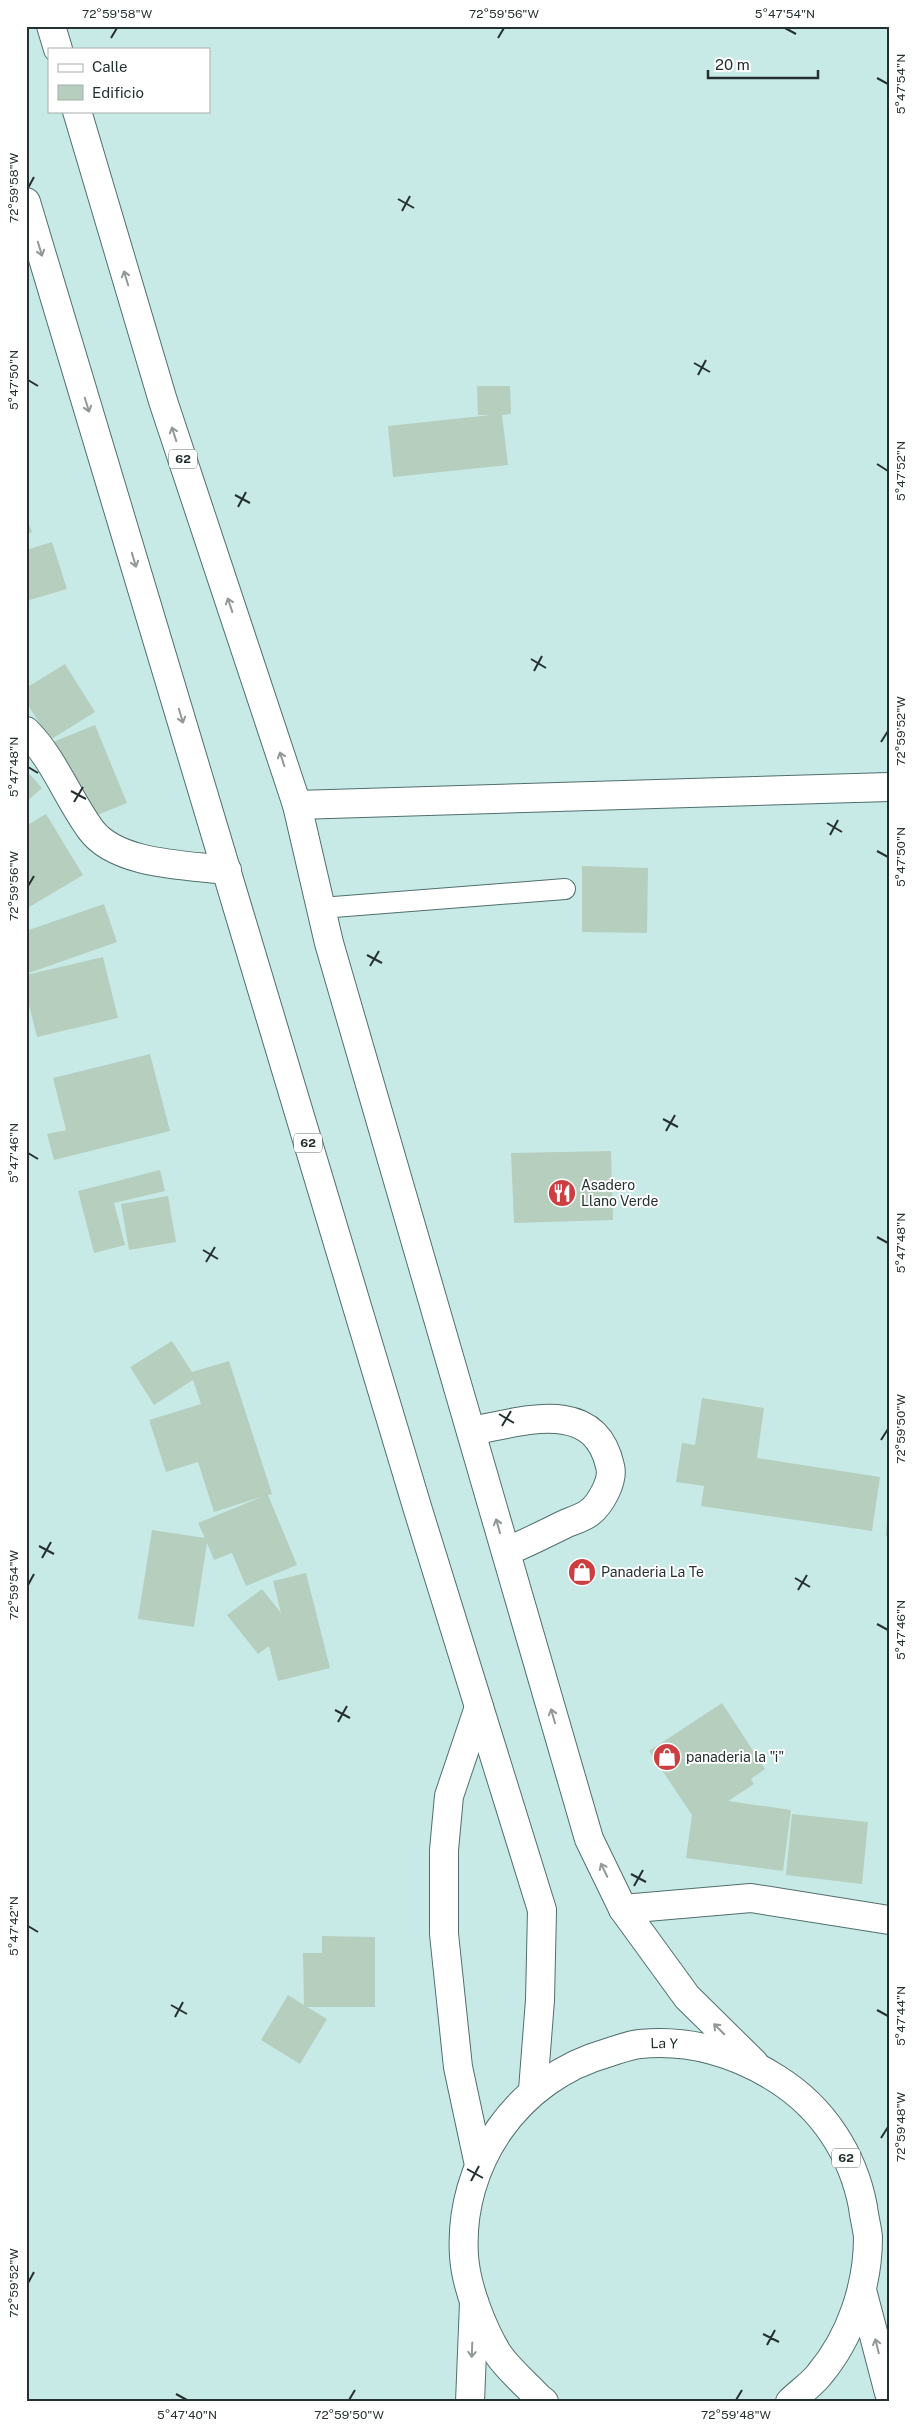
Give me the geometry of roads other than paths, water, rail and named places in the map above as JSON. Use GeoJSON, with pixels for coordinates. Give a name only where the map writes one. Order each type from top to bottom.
{"type":"FeatureCollection","features":[{"type":"Feature","properties":{"kind":"main road"},"geometry":{"type":"LineString","coordinates":[[51,26],[58,48]]}},
{"type":"Feature","properties":{"kind":"main road","name":"62"},"geometry":{"type":"LineString","coordinates":[[76,112],[163,400],[297,805],[321,908],[589,1839],[623,1909],[687,1997],[754,2063]]}},
{"type":"Feature","properties":{"kind":"main road","name":"62"},"geometry":{"type":"LineString","coordinates":[[26,202],[418,1510],[542,1910],[540,2000],[533,2090]]}},
{"type":"Feature","properties":{"kind":"main road"},"geometry":{"type":"LineString","coordinates":[[26,731],[67,789],[92,831],[115,850],[144,859],[227,870]]}},
{"type":"Feature","properties":{"kind":"main road"},"geometry":{"type":"LineString","coordinates":[[297,805],[889,787]]}},
{"type":"Feature","properties":{"kind":"main road"},"geometry":{"type":"LineString","coordinates":[[472,1431],[544,1418],[570,1420],[592,1432],[607,1450],[612,1473],[604,1494],[589,1512],[506,1552]]}},
{"type":"Feature","properties":{"kind":"main road"},"geometry":{"type":"LineString","coordinates":[[479,1707],[449,1796],[444,1850],[444,1934],[458,2067],[479,2166]]}},
{"type":"Feature","properties":{"kind":"main road"},"geometry":{"type":"LineString","coordinates":[[623,1909],[751,1898],[889,1920]]}},
{"type":"Feature","properties":{"kind":"main road","name":"La Y"},"geometry":{"type":"LineString","coordinates":[[544,2402],[499,2354],[474,2302],[464,2257],[466,2210],[479,2166],[502,2124],[533,2090],[583,2060],[639,2044],[697,2045],[754,2063],[799,2093],[835,2133],[858,2182],[868,2236],[862,2290],[846,2335],[819,2375],[790,2402]]}},
{"type":"Feature","properties":{"kind":"main road","name":"62"},"geometry":{"type":"LineString","coordinates":[[862,2290],[889,2393]]}},
{"type":"Feature","properties":{"kind":"main road"},"geometry":{"type":"LineString","coordinates":[[470,2402],[474,2302]]}},
{"type":"Feature","properties":{"kind":"lane"},"geometry":{"type":"LineString","coordinates":[[321,908],[565,888]]}},
{"type":"Feature","properties":{"kind":"place","name":"Asadero Llano Verde"},"geometry":{"type":"Point","coordinates":[562,1193]}},
{"type":"Feature","properties":{"kind":"place","name":"Panaderia La Te"},"geometry":{"type":"Point","coordinates":[582,1572]}},
{"type":"Feature","properties":{"kind":"place","name":"panaderia la \"i\""},"geometry":{"type":"Point","coordinates":[667,1757]}}]}
